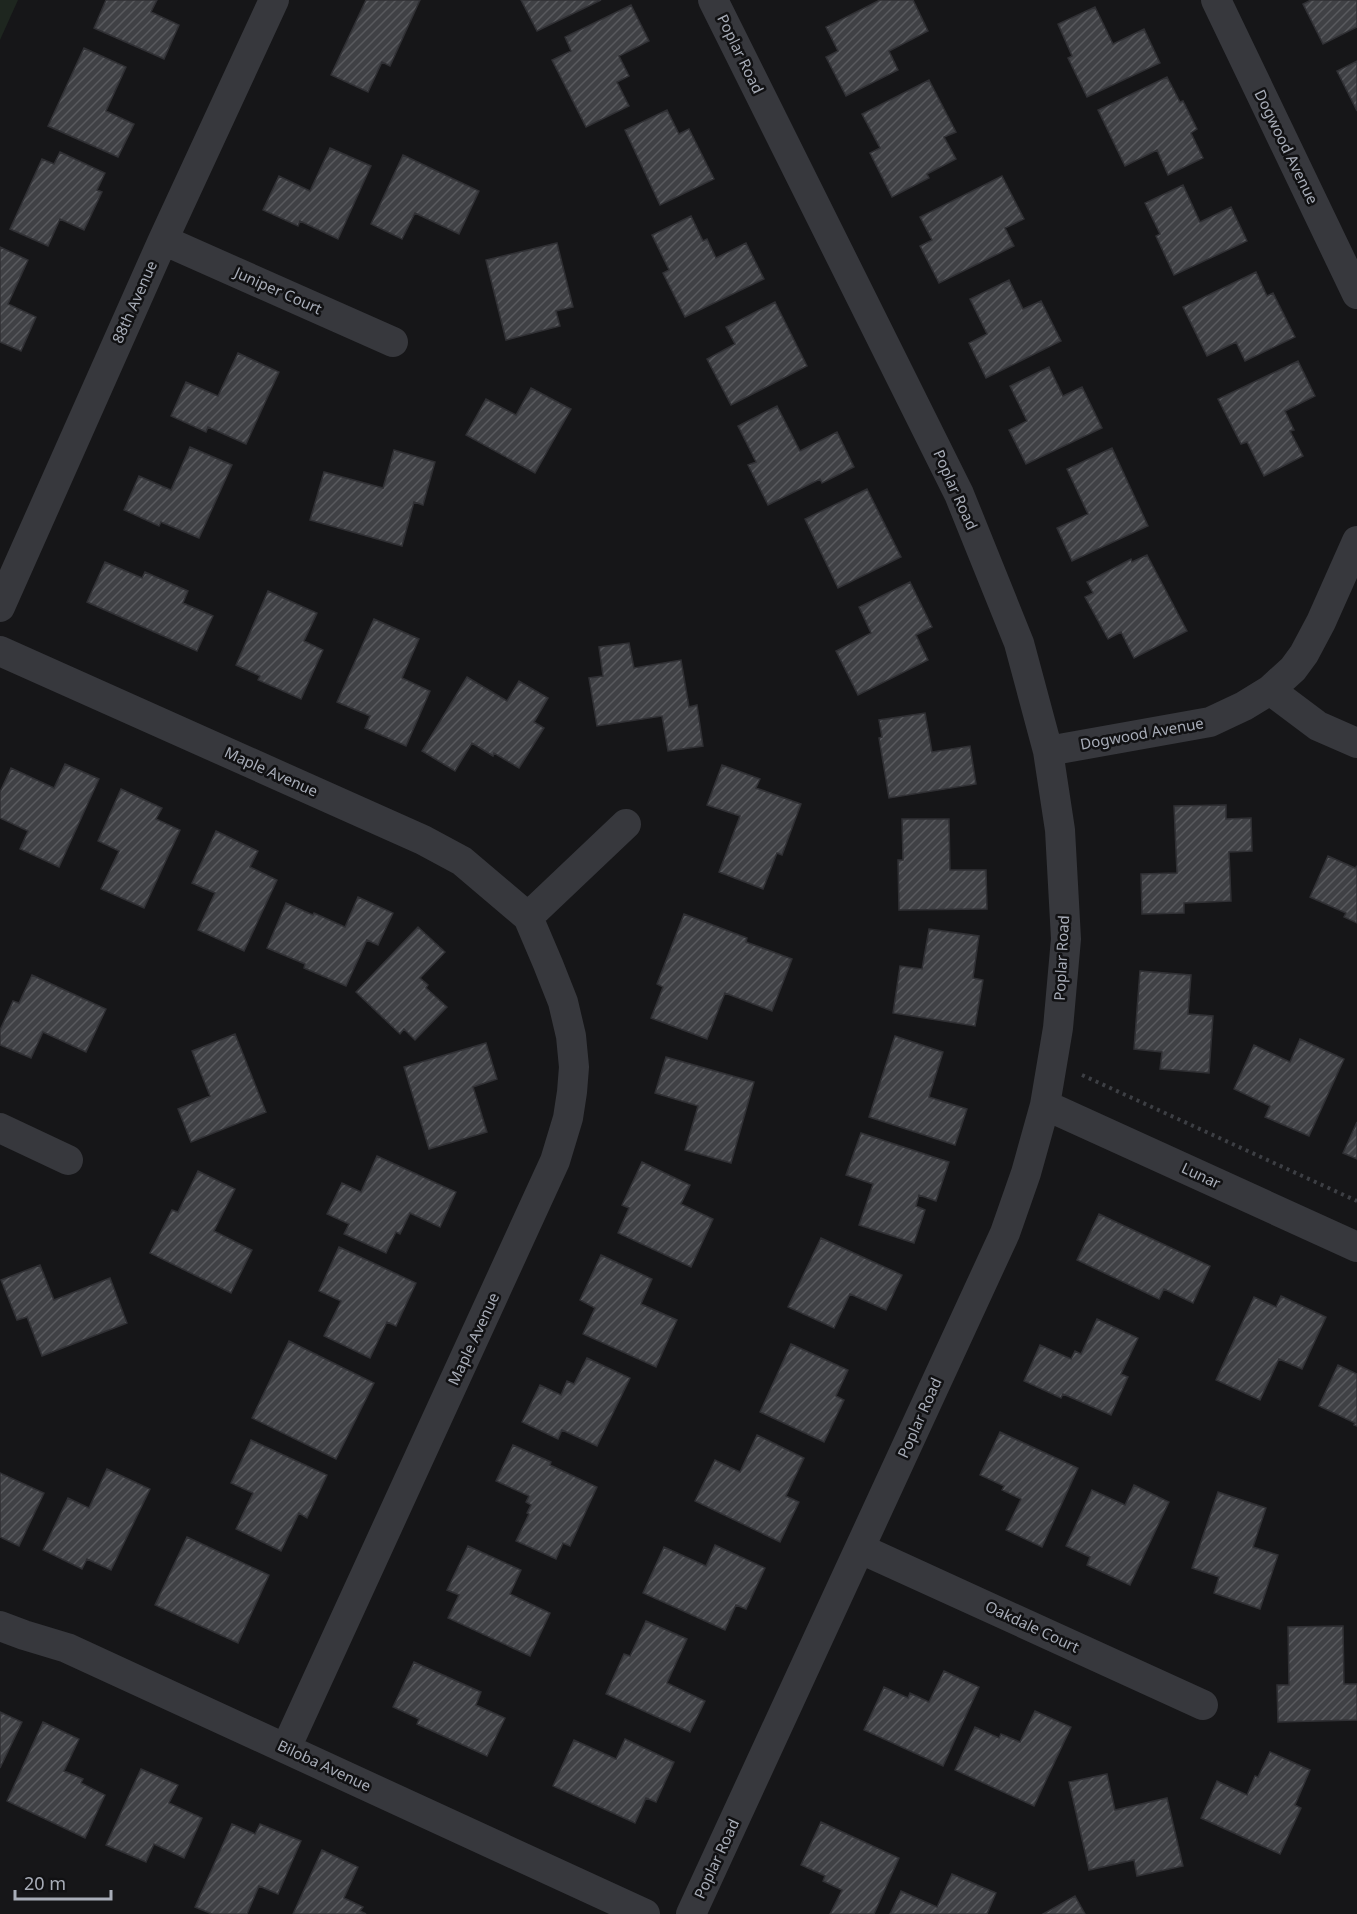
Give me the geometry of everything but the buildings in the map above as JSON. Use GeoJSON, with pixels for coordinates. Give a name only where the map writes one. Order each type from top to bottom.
{"type":"FeatureCollection","features":[{"type":"Feature","properties":{"kind":"street","name":"88th Avenue"},"geometry":{"type":"LineString","coordinates":[[0,607],[163,240],[273,0]]}},
{"type":"Feature","properties":{"kind":"street","name":"Poplar Road"},"geometry":{"type":"LineString","coordinates":[[692,1914],[1005,1233],[1026,1173],[1045,1105],[1058,1028],[1066,939],[1060,830],[1048,751],[1019,643],[959,494],[713,0]]}},
{"type":"Feature","properties":{"kind":"street","name":"Dogwood Avenue"},"geometry":{"type":"LineString","coordinates":[[1216,0],[1357,294]]}},
{"type":"Feature","properties":{"kind":"street","name":"Juniper Court"},"geometry":{"type":"LineString","coordinates":[[163,240],[393,342]]}},
{"type":"Feature","properties":{"kind":"street","name":"Dogwood Avenue"},"geometry":{"type":"LineString","coordinates":[[1048,751],[1210,722],[1244,706],[1270,690],[1293,669],[1304,654],[1322,622],[1357,541]]}},
{"type":"Feature","properties":{"kind":"street","name":"Maple Avenue"},"geometry":{"type":"LineString","coordinates":[[0,651],[423,840],[462,861],[528,917],[563,1002],[574,1066],[568,1118],[555,1161],[286,1748]]}},
{"type":"Feature","properties":{"kind":"street"},"geometry":{"type":"LineString","coordinates":[[1270,690],[1318,726],[1357,743]]}},
{"type":"Feature","properties":{"kind":"street"},"geometry":{"type":"LineString","coordinates":[[528,917],[626,824]]}},
{"type":"Feature","properties":{"kind":"street","name":"Lunar"},"geometry":{"type":"LineString","coordinates":[[1045,1105],[1357,1247]]}},
{"type":"Feature","properties":{"kind":"street"},"geometry":{"type":"LineString","coordinates":[[0,1128],[68,1160]]}},
{"type":"Feature","properties":{"kind":"street","name":"Oakdale Court"},"geometry":{"type":"LineString","coordinates":[[861,1549],[1203,1705]]}},
{"type":"Feature","properties":{"kind":"street","name":"Biloba Avenue"},"geometry":{"type":"LineString","coordinates":[[0,1626],[67,1648],[645,1914]]}},
{"type":"Feature","properties":{"kind":"path"},"geometry":{"type":"LineString","coordinates":[[1053,1062],[1357,1201]]}},
{"type":"Feature","properties":{"kind":"shaded area"},"geometry":{"type":"Polygon","coordinates":[[[0,0],[18,0],[0,40],[0,0]]]}}]}
